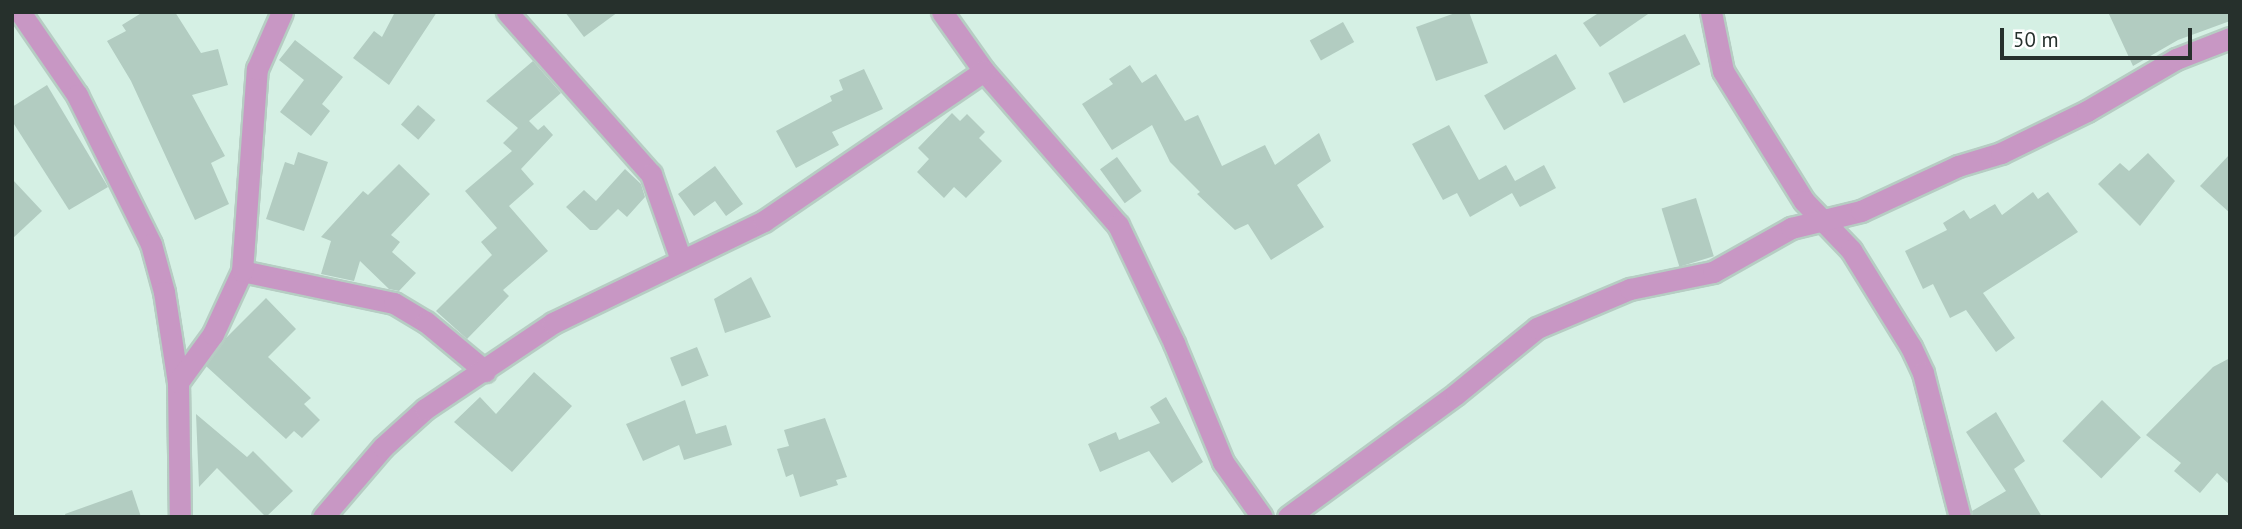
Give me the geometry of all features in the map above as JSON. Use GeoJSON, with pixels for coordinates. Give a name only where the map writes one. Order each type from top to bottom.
{"type":"FeatureCollection","features":[{"type":"Feature","properties":{"kind":"street"},"geometry":{"type":"LineString","coordinates":[[20,12],[77,95],[151,244],[164,292],[178,382],[180,517]]}},
{"type":"Feature","properties":{"kind":"street"},"geometry":{"type":"LineString","coordinates":[[178,382],[213,334],[242,271],[257,69],[282,12]]}},
{"type":"Feature","properties":{"kind":"street"},"geometry":{"type":"LineString","coordinates":[[507,12],[651,174],[681,260]]}},
{"type":"Feature","properties":{"kind":"street"},"geometry":{"type":"LineString","coordinates":[[942,12],[984,71],[1118,225],[1174,343],[1223,462],[1262,517]]}},
{"type":"Feature","properties":{"kind":"street"},"geometry":{"type":"LineString","coordinates":[[1712,12],[1723,71],[1819,219],[1851,250],[1877,286],[1915,356],[1960,517]]}},
{"type":"Feature","properties":{"kind":"street"},"geometry":{"type":"LineString","coordinates":[[1288,517],[1457,394],[1537,328],[1630,289],[1713,272],[1767,239],[1819,219],[1861,211],[1958,166],[2001,153],[2087,111],[2176,59],[2230,38]]}},
{"type":"Feature","properties":{"kind":"street"},"geometry":{"type":"LineString","coordinates":[[323,517],[399,431],[553,323],[764,221],[984,71]]}},
{"type":"Feature","properties":{"kind":"street"},"geometry":{"type":"LineString","coordinates":[[242,271],[394,303],[426,322],[485,371]]}},
{"type":"Feature","properties":{"kind":"building"},"geometry":{"type":"Polygon","coordinates":[[[143,12],[175,12],[201,53],[218,49],[228,85],[192,95],[225,156],[211,163],[229,204],[195,220],[131,81],[107,41],[126,31],[122,25],[143,12]]]}},
{"type":"Feature","properties":{"kind":"building"},"geometry":{"type":"Polygon","coordinates":[[[395,12],[437,12],[389,85],[353,58],[374,31],[382,37],[395,12]]]}},
{"type":"Feature","properties":{"kind":"building"},"geometry":{"type":"Polygon","coordinates":[[[565,12],[618,12],[584,37],[565,12]]]}},
{"type":"Feature","properties":{"kind":"building"},"geometry":{"type":"Polygon","coordinates":[[[1458,12],[1469,12],[1488,63],[1436,81],[1416,27],[1458,12]]]}},
{"type":"Feature","properties":{"kind":"building"},"geometry":{"type":"Polygon","coordinates":[[[1600,12],[1651,12],[1600,47],[1583,23],[1600,12]]]}},
{"type":"Feature","properties":{"kind":"building"},"geometry":{"type":"Polygon","coordinates":[[[2108,12],[2230,12],[2230,21],[2178,40],[2133,66],[2108,12]]]}},
{"type":"Feature","properties":{"kind":"building"},"geometry":{"type":"Polygon","coordinates":[[[1343,22],[1354,42],[1321,61],[1310,40],[1343,22]]]}},
{"type":"Feature","properties":{"kind":"building"},"geometry":{"type":"Polygon","coordinates":[[[1685,34],[1700,64],[1624,103],[1608,73],[1685,34]]]}},
{"type":"Feature","properties":{"kind":"building"},"geometry":{"type":"Polygon","coordinates":[[[295,40],[343,77],[322,104],[330,111],[311,136],[280,112],[304,80],[279,60],[295,40]]]}},
{"type":"Feature","properties":{"kind":"building"},"geometry":{"type":"Polygon","coordinates":[[[1556,54],[1576,89],[1504,130],[1484,96],[1556,54]]]}},
{"type":"Feature","properties":{"kind":"building"},"geometry":{"type":"Polygon","coordinates":[[[533,61],[561,93],[529,121],[538,130],[544,125],[553,135],[521,169],[534,184],[509,206],[548,251],[503,290],[509,296],[467,339],[436,311],[492,255],[481,242],[497,228],[465,191],[512,151],[503,143],[518,128],[486,101],[533,61]]]}},
{"type":"Feature","properties":{"kind":"building"},"geometry":{"type":"Polygon","coordinates":[[[1130,65],[1142,83],[1156,74],[1185,121],[1198,115],[1222,166],[1265,145],[1275,165],[1319,133],[1331,161],[1297,185],[1324,227],[1271,260],[1248,224],[1235,230],[1197,194],[1200,192],[1170,162],[1152,125],[1112,150],[1082,104],[1113,84],[1109,79],[1130,65]]]}},
{"type":"Feature","properties":{"kind":"building"},"geometry":{"type":"Polygon","coordinates":[[[864,69],[883,109],[832,132],[839,145],[796,168],[776,131],[832,101],[830,96],[843,90],[839,80],[864,69]]]}},
{"type":"Feature","properties":{"kind":"building"},"geometry":{"type":"Polygon","coordinates":[[[47,85],[108,187],[69,210],[12,121],[12,107],[47,85]]]}},
{"type":"Feature","properties":{"kind":"building"},"geometry":{"type":"Polygon","coordinates":[[[418,105],[435,120],[418,140],[401,125],[418,105]]]}},
{"type":"Feature","properties":{"kind":"building"},"geometry":{"type":"Polygon","coordinates":[[[952,113],[960,121],[967,114],[985,132],[979,138],[1002,161],[966,198],[954,187],[944,198],[917,172],[929,159],[918,148],[952,113]]]}},
{"type":"Feature","properties":{"kind":"building"},"geometry":{"type":"Polygon","coordinates":[[[1449,125],[1479,180],[1506,165],[1515,181],[1544,165],[1556,188],[1520,207],[1512,193],[1470,217],[1457,193],[1443,200],[1412,144],[1449,125]]]}},
{"type":"Feature","properties":{"kind":"building"},"geometry":{"type":"Polygon","coordinates":[[[298,152],[328,162],[304,231],[266,219],[285,162],[294,165],[298,152]]]}},
{"type":"Feature","properties":{"kind":"building"},"geometry":{"type":"Polygon","coordinates":[[[2148,153],[2175,181],[2140,226],[2098,184],[2120,163],[2129,171],[2148,153]]]}},
{"type":"Feature","properties":{"kind":"building"},"geometry":{"type":"Polygon","coordinates":[[[2230,154],[2230,213],[2200,186],[2230,154]]]}},
{"type":"Feature","properties":{"kind":"building"},"geometry":{"type":"Polygon","coordinates":[[[1117,157],[1142,191],[1125,203],[1100,169],[1117,157]]]}},
{"type":"Feature","properties":{"kind":"building"},"geometry":{"type":"Polygon","coordinates":[[[399,164],[430,194],[391,235],[400,242],[392,252],[416,273],[399,291],[389,289],[360,261],[354,281],[321,274],[331,241],[321,237],[363,191],[368,195],[399,164]]]}},
{"type":"Feature","properties":{"kind":"building"},"geometry":{"type":"Polygon","coordinates":[[[715,166],[743,204],[726,216],[715,201],[694,216],[678,194],[715,166]]]}},
{"type":"Feature","properties":{"kind":"building"},"geometry":{"type":"Polygon","coordinates":[[[625,169],[641,184],[645,197],[627,217],[618,209],[597,230],[590,230],[566,207],[584,190],[596,201],[625,169]]]}},
{"type":"Feature","properties":{"kind":"building"},"geometry":{"type":"Polygon","coordinates":[[[12,179],[42,211],[12,239],[12,179]]]}},
{"type":"Feature","properties":{"kind":"building"},"geometry":{"type":"Polygon","coordinates":[[[2033,192],[2038,199],[2048,192],[2078,232],[1983,293],[2015,338],[1996,352],[1966,310],[1950,318],[1933,284],[1923,289],[1905,251],[1947,230],[1943,223],[1964,210],[1970,219],[1995,204],[2002,215],[2033,192]]]}},
{"type":"Feature","properties":{"kind":"building"},"geometry":{"type":"Polygon","coordinates":[[[1696,198],[1714,256],[1679,267],[1662,209],[1696,198]]]}},
{"type":"Feature","properties":{"kind":"building"},"geometry":{"type":"Polygon","coordinates":[[[751,277],[771,317],[725,333],[714,299],[751,277]]]}},
{"type":"Feature","properties":{"kind":"building"},"geometry":{"type":"Polygon","coordinates":[[[266,298],[296,329],[268,357],[311,398],[304,404],[320,420],[302,438],[294,431],[286,439],[206,366],[226,338],[266,298]]]}},
{"type":"Feature","properties":{"kind":"building"},"geometry":{"type":"Polygon","coordinates":[[[697,347],[709,376],[682,387],[670,358],[697,347]]]}},
{"type":"Feature","properties":{"kind":"building"},"geometry":{"type":"Polygon","coordinates":[[[2230,358],[2230,485],[2217,473],[2200,493],[2174,471],[2181,463],[2146,435],[2213,367],[2230,358]]]}},
{"type":"Feature","properties":{"kind":"building"},"geometry":{"type":"Polygon","coordinates":[[[534,372],[572,406],[512,472],[454,422],[480,397],[496,414],[534,372]]]}},
{"type":"Feature","properties":{"kind":"building"},"geometry":{"type":"Polygon","coordinates":[[[1166,397],[1203,462],[1172,483],[1149,451],[1100,472],[1088,444],[1116,432],[1119,440],[1160,423],[1150,407],[1166,397]]]}},
{"type":"Feature","properties":{"kind":"building"},"geometry":{"type":"Polygon","coordinates":[[[685,400],[696,434],[726,425],[732,445],[684,460],[679,445],[643,461],[626,424],[685,400]]]}},
{"type":"Feature","properties":{"kind":"building"},"geometry":{"type":"Polygon","coordinates":[[[2102,400],[2141,438],[2101,479],[2062,441],[2102,400]]]}},
{"type":"Feature","properties":{"kind":"building"},"geometry":{"type":"Polygon","coordinates":[[[1996,412],[2025,461],[2014,469],[2042,517],[1973,517],[1972,511],[2006,491],[1966,432],[1996,412]]]}},
{"type":"Feature","properties":{"kind":"building"},"geometry":{"type":"Polygon","coordinates":[[[196,414],[247,457],[253,451],[293,491],[266,517],[217,468],[199,487],[196,414]]]}},
{"type":"Feature","properties":{"kind":"building"},"geometry":{"type":"Polygon","coordinates":[[[825,418],[847,477],[836,480],[838,485],[800,497],[793,474],[786,477],[777,449],[789,446],[784,430],[825,418]]]}},
{"type":"Feature","properties":{"kind":"building"},"geometry":{"type":"Polygon","coordinates":[[[132,490],[141,517],[66,517],[65,514],[132,490]]]}}]}
